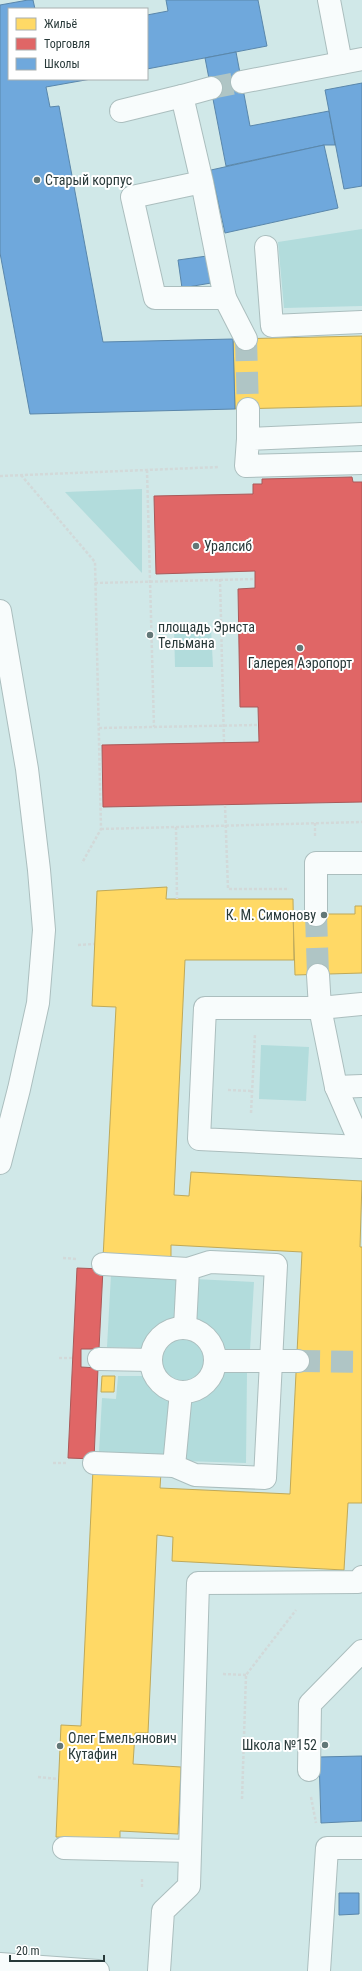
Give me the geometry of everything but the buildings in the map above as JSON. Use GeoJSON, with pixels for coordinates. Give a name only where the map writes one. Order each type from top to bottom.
{"type":"FeatureCollection","features":[{"type":"Feature","properties":{"kind":"street"},"geometry":{"type":"LineString","coordinates":[[329,0],[341,63]]}},
{"type":"Feature","properties":{"kind":"street"},"geometry":{"type":"LineString","coordinates":[[242,82],[362,59]]}},
{"type":"Feature","properties":{"kind":"street"},"geometry":{"type":"LineString","coordinates":[[121,111],[211,88]]}},
{"type":"Feature","properties":{"kind":"street"},"geometry":{"type":"LineString","coordinates":[[182,96],[202,182],[225,298],[246,339]]}},
{"type":"Feature","properties":{"kind":"street"},"geometry":{"type":"LineString","coordinates":[[202,182],[132,197],[155,298],[225,298]]}},
{"type":"Feature","properties":{"kind":"street"},"geometry":{"type":"LineString","coordinates":[[266,247],[272,326],[362,322]]}},
{"type":"Feature","properties":{"kind":"street"},"geometry":{"type":"LineString","coordinates":[[248,409],[246,466],[362,463]]}},
{"type":"Feature","properties":{"kind":"street"},"geometry":{"type":"LineString","coordinates":[[248,439],[362,434]]}},
{"type":"Feature","properties":{"kind":"street"},"geometry":{"type":"LineString","coordinates":[[0,611],[27,769],[39,870],[44,930],[38,1003],[20,1088],[0,1163]]}},
{"type":"Feature","properties":{"kind":"street"},"geometry":{"type":"LineString","coordinates":[[316,915],[316,863],[362,863]]}},
{"type":"Feature","properties":{"kind":"street"},"geometry":{"type":"LineString","coordinates":[[318,975],[320,1008],[336,1087],[362,1147],[199,1139],[205,1008],[320,1008],[362,1004]]}},
{"type":"Feature","properties":{"kind":"street"},"geometry":{"type":"LineString","coordinates":[[336,1087],[362,1086]]}},
{"type":"Feature","properties":{"kind":"street"},"geometry":{"type":"LineString","coordinates":[[94,1463],[174,1466],[195,1476],[265,1478],[276,1265],[210,1262],[188,1269],[103,1264]]}},
{"type":"Feature","properties":{"kind":"street"},"geometry":{"type":"LineString","coordinates":[[185,1328],[188,1269]]}},
{"type":"Feature","properties":{"kind":"street"},"geometry":{"type":"LineString","coordinates":[[185,1328],[203,1335],[214,1351],[216,1361],[208,1380],[201,1386],[192,1390],[181,1392],[172,1390],[157,1378],[151,1360],[153,1350],[158,1341],[166,1333],[175,1329],[185,1328]]}},
{"type":"Feature","properties":{"kind":"street"},"geometry":{"type":"LineString","coordinates":[[98,1358],[151,1360]]}},
{"type":"Feature","properties":{"kind":"street"},"geometry":{"type":"LineString","coordinates":[[216,1361],[298,1361]]}},
{"type":"Feature","properties":{"kind":"street"},"geometry":{"type":"LineString","coordinates":[[174,1466],[181,1392]]}},
{"type":"Feature","properties":{"kind":"street"},"geometry":{"type":"LineString","coordinates":[[159,1971],[163,1911],[189,1886],[198,1583],[358,1582],[362,1577]]}},
{"type":"Feature","properties":{"kind":"street"},"geometry":{"type":"LineString","coordinates":[[309,1770],[310,1704],[362,1651]]}},
{"type":"Feature","properties":{"kind":"street"},"geometry":{"type":"LineString","coordinates":[[64,1848],[190,1851]]}},
{"type":"Feature","properties":{"kind":"street"},"geometry":{"type":"LineString","coordinates":[[319,1971],[327,1848],[362,1848]]}},
{"type":"Feature","properties":{"kind":"street"},"geometry":{"type":"LineString","coordinates":[[0,1964],[98,1971]]}},
{"type":"Feature","properties":{"kind":"path"},"geometry":{"type":"LineString","coordinates":[[0,476],[246,466]]}},
{"type":"Feature","properties":{"kind":"path"},"geometry":{"type":"LineString","coordinates":[[147,470],[154,727]]}},
{"type":"Feature","properties":{"kind":"path"},"geometry":{"type":"LineString","coordinates":[[21,476],[95,562],[101,829],[82,863]]}},
{"type":"Feature","properties":{"kind":"path"},"geometry":{"type":"LineString","coordinates":[[95,582],[255,579]]}},
{"type":"Feature","properties":{"kind":"path"},"geometry":{"type":"LineString","coordinates":[[220,580],[224,743]]}},
{"type":"Feature","properties":{"kind":"path"},"geometry":{"type":"LineString","coordinates":[[99,728],[258,725]]}},
{"type":"Feature","properties":{"kind":"path"},"geometry":{"type":"LineString","coordinates":[[226,805],[228,889],[316,888]]}},
{"type":"Feature","properties":{"kind":"path"},"geometry":{"type":"LineString","coordinates":[[101,829],[362,822]]}},
{"type":"Feature","properties":{"kind":"path"},"geometry":{"type":"LineString","coordinates":[[176,827],[177,899]]}},
{"type":"Feature","properties":{"kind":"path"},"geometry":{"type":"LineString","coordinates":[[78,945],[94,944]]}},
{"type":"Feature","properties":{"kind":"path"},"geometry":{"type":"LineString","coordinates":[[250,1142],[256,1008]]}},
{"type":"Feature","properties":{"kind":"path"},"geometry":{"type":"LineString","coordinates":[[59,1358],[73,1358]]}},
{"type":"Feature","properties":{"kind":"path"},"geometry":{"type":"LineString","coordinates":[[242,1799],[246,1675],[317,1582]]}},
{"type":"Feature","properties":{"kind":"path"},"geometry":{"type":"LineString","coordinates":[[309,1770],[310,1796],[316,1823],[327,1848]]}},
{"type":"Feature","properties":{"kind":"path"},"geometry":{"type":"LineString","coordinates":[[38,1777],[58,1779]]}},
{"type":"Feature","properties":{"kind":"shaded area"},"geometry":{"type":"Polygon","coordinates":[[[362,229],[362,306],[284,308],[278,242],[362,229]]]}},
{"type":"Feature","properties":{"kind":"shaded area"},"geometry":{"type":"Polygon","coordinates":[[[142,489],[142,573],[65,492],[142,489]]]}},
{"type":"Feature","properties":{"kind":"shaded area"},"geometry":{"type":"Polygon","coordinates":[[[211,628],[213,667],[175,667],[174,629],[211,628]]]}},
{"type":"Feature","properties":{"kind":"shaded area"},"geometry":{"type":"Polygon","coordinates":[[[261,1045],[309,1047],[306,1101],[259,1099],[261,1045]]]}},
{"type":"Feature","properties":{"kind":"shaded area"},"geometry":{"type":"Polygon","coordinates":[[[111,1275],[179,1277],[177,1319],[164,1322],[151,1331],[144,1348],[107,1347],[111,1275]]]}},
{"type":"Feature","properties":{"kind":"shaded area"},"geometry":{"type":"Polygon","coordinates":[[[195,1279],[254,1282],[250,1350],[225,1349],[213,1329],[193,1318],[195,1279]]]}},
{"type":"Feature","properties":{"kind":"shaded area"},"geometry":{"type":"Polygon","coordinates":[[[179,1335],[189,1335],[198,1339],[204,1345],[207,1350],[207,1368],[198,1379],[189,1383],[179,1383],[170,1379],[164,1373],[160,1364],[160,1354],[164,1345],[170,1339],[179,1335]]]}},
{"type":"Feature","properties":{"kind":"shaded area"},"geometry":{"type":"Polygon","coordinates":[[[223,1371],[247,1372],[246,1463],[184,1461],[189,1400],[202,1398],[212,1392],[221,1378],[223,1371]]]}},
{"type":"Feature","properties":{"kind":"shaded area"},"geometry":{"type":"Polygon","coordinates":[[[118,1376],[144,1376],[155,1389],[170,1397],[167,1456],[99,1453],[102,1398],[116,1399],[118,1376]]]}},
{"type":"Feature","properties":{"kind":"tunnel"},"geometry":{"type":"LineString","coordinates":[[211,88],[242,82]]}},
{"type":"Feature","properties":{"kind":"tunnel"},"geometry":{"type":"LineString","coordinates":[[246,339],[248,409]]}},
{"type":"Feature","properties":{"kind":"tunnel"},"geometry":{"type":"LineString","coordinates":[[316,915],[318,975]]}},
{"type":"Feature","properties":{"kind":"tunnel"},"geometry":{"type":"LineString","coordinates":[[298,1361],[362,1362]]}},
{"type":"Feature","properties":{"kind":"place","name":"Старый корпус"},"geometry":{"type":"Point","coordinates":[37,180]}},
{"type":"Feature","properties":{"kind":"place","name":"Уралсиб"},"geometry":{"type":"Point","coordinates":[196,546]}},
{"type":"Feature","properties":{"kind":"place","name":"площадь Эрнста Тельмана"},"geometry":{"type":"Point","coordinates":[150,635]}},
{"type":"Feature","properties":{"kind":"place","name":"Галерея Аэропорт"},"geometry":{"type":"Point","coordinates":[300,648]}},
{"type":"Feature","properties":{"kind":"place","name":"К. М. Симонову"},"geometry":{"type":"Point","coordinates":[324,915]}},
{"type":"Feature","properties":{"kind":"place","name":"Школа №152"},"geometry":{"type":"Point","coordinates":[325,1745]}},
{"type":"Feature","properties":{"kind":"place","name":"Олег Емельянович Кутафин"},"geometry":{"type":"Point","coordinates":[60,1746]}}]}
